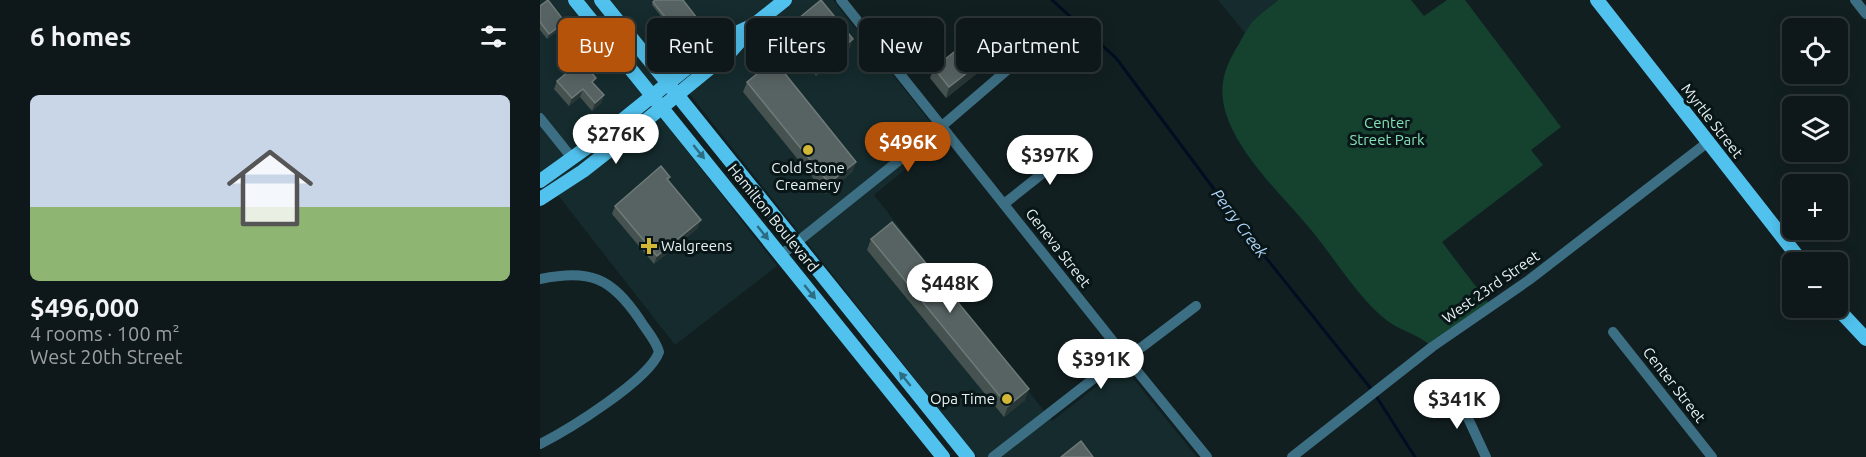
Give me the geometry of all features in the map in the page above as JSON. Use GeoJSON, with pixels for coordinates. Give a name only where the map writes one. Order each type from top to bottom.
{"type":"FeatureCollection","features":[{"type":"Feature","properties":{"kind":"main road","name":"Hamilton Boulevard"},"geometry":{"type":"LineString","coordinates":[[575,0],[943,457]]}},
{"type":"Feature","properties":{"kind":"main road","name":"Hamilton Boulevard"},"geometry":{"type":"LineString","coordinates":[[601,0],[968,457]]}},
{"type":"Feature","properties":{"kind":"main road"},"geometry":{"type":"LineString","coordinates":[[762,18],[785,0]]}},
{"type":"Feature","properties":{"kind":"main road","name":"Myrtle Street"},"geometry":{"type":"LineString","coordinates":[[1597,0],[1794,252]]}},
{"type":"Feature","properties":{"kind":"main road"},"geometry":{"type":"LineString","coordinates":[[540,181],[620,122],[723,39],[746,28]]}},
{"type":"Feature","properties":{"kind":"main road"},"geometry":{"type":"LineString","coordinates":[[540,199],[583,171],[678,95],[732,50],[746,34]]}},
{"type":"Feature","properties":{"kind":"main road"},"geometry":{"type":"LineString","coordinates":[[583,171],[585,157],[620,122]]}},
{"type":"Feature","properties":{"kind":"main road"},"geometry":{"type":"LineString","coordinates":[[540,192],[570,166],[572,158]]}},
{"type":"Feature","properties":{"kind":"main road"},"geometry":{"type":"LineString","coordinates":[[1846,318],[1866,339]]}},
{"type":"Feature","properties":{"kind":"street","name":"Geneva Street"},"geometry":{"type":"LineString","coordinates":[[842,0],[1124,355],[1208,457]]}},
{"type":"Feature","properties":{"kind":"street"},"geometry":{"type":"LineString","coordinates":[[1855,0],[1866,14]]}},
{"type":"Feature","properties":{"kind":"street"},"geometry":{"type":"LineString","coordinates":[[781,255],[942,126],[1005,72]]}},
{"type":"Feature","properties":{"kind":"street"},"geometry":{"type":"LineString","coordinates":[[540,118],[572,158]]}},
{"type":"Feature","properties":{"kind":"street","name":"West 23rd Street"},"geometry":{"type":"LineString","coordinates":[[1292,457],[1426,351],[1529,280],[1708,142]]}},
{"type":"Feature","properties":{"kind":"street"},"geometry":{"type":"LineString","coordinates":[[1005,204],[1077,147]]}},
{"type":"Feature","properties":{"kind":"street"},"geometry":{"type":"LineString","coordinates":[[540,279],[563,274],[593,278],[617,290],[626,299],[659,352],[657,358],[618,394],[540,444]]}},
{"type":"Feature","properties":{"kind":"street"},"geometry":{"type":"LineString","coordinates":[[993,457],[1124,355],[1142,347],[1196,306]]}},
{"type":"Feature","properties":{"kind":"street","name":"Center Street"},"geometry":{"type":"LineString","coordinates":[[1613,332],[1712,457]]}},
{"type":"Feature","properties":{"kind":"street"},"geometry":{"type":"LineString","coordinates":[[1449,392],[1467,416],[1486,457]]}},
{"type":"Feature","properties":{"kind":"shaded area"},"geometry":{"type":"Polygon","coordinates":[[[540,0],[833,0],[859,33],[859,72],[890,72],[943,138],[874,195],[1052,421],[1123,366],[1197,457],[977,457],[676,77],[645,97],[777,266],[675,345],[543,176],[540,178],[540,0]]]}},
{"type":"Feature","properties":{"kind":"shaded area"},"geometry":{"type":"Polygon","coordinates":[[[1218,0],[1277,0],[1253,21],[1245,33],[1218,0]]]}},
{"type":"Feature","properties":{"kind":"green space","name":"Center Street Park"},"geometry":{"type":"Polygon","coordinates":[[[1278,0],[1411,0],[1424,16],[1447,0],[1465,0],[1561,127],[1531,150],[1543,165],[1442,242],[1490,305],[1432,347],[1421,338],[1390,323],[1365,299],[1312,231],[1253,162],[1229,122],[1223,102],[1223,82],[1227,67],[1251,23],[1278,0]]]}},
{"type":"Feature","properties":{"kind":"building"},"geometry":{"type":"Polygon","coordinates":[[[548,0],[562,18],[558,18],[558,27],[549,34],[540,22],[540,6],[548,0]]]}},
{"type":"Feature","properties":{"kind":"building"},"geometry":{"type":"Polygon","coordinates":[[[655,0],[683,0],[697,18],[666,18],[653,2],[655,0]]]}},
{"type":"Feature","properties":{"kind":"building"},"geometry":{"type":"Polygon","coordinates":[[[821,0],[836,18],[799,18],[821,0]]]}},
{"type":"Feature","properties":{"kind":"building"},"geometry":{"type":"Polygon","coordinates":[[[847,32],[853,39],[847,44],[847,32]]]}},
{"type":"Feature","properties":{"kind":"building"},"geometry":{"type":"Polygon","coordinates":[[[956,50],[956,72],[968,72],[949,87],[937,72],[944,72],[944,60],[956,50]]]}},
{"type":"Feature","properties":{"kind":"building"},"geometry":{"type":"Polygon","coordinates":[[[568,72],[591,72],[596,78],[592,82],[604,95],[595,103],[583,89],[572,98],[557,81],[568,72]]]}},
{"type":"Feature","properties":{"kind":"building"},"geometry":{"type":"Polygon","coordinates":[[[759,72],[784,72],[856,162],[829,183],[747,82],[759,72]]]}},
{"type":"Feature","properties":{"kind":"building","name":"Walgreens"},"geometry":{"type":"Polygon","coordinates":[[[661,166],[670,177],[667,179],[701,220],[657,256],[615,206],[661,166]]]}},
{"type":"Feature","properties":{"kind":"building"},"geometry":{"type":"Polygon","coordinates":[[[892,222],[1029,389],[1008,406],[871,239],[892,222]]]}},
{"type":"Feature","properties":{"kind":"building"},"geometry":{"type":"Polygon","coordinates":[[[1081,441],[1093,457],[1061,457],[1081,441]]]}},
{"type":"Feature","properties":{"kind":"waterway","name":"Perry Creek"},"geometry":{"type":"LineString","coordinates":[[1052,0],[1116,58],[1258,248],[1372,390]]}},
{"type":"Feature","properties":{"kind":"waterway","name":"Perry Creek"},"geometry":{"type":"LineString","coordinates":[[1376,396],[1415,457]]}},
{"type":"Feature","properties":{"kind":"place","name":"Cold Stone Creamery"},"geometry":{"type":"Point","coordinates":[808,150]}},
{"type":"Feature","properties":{"kind":"place","name":"Walgreens"},"geometry":{"type":"Point","coordinates":[649,246]}},
{"type":"Feature","properties":{"kind":"place","name":"Opa Time"},"geometry":{"type":"Point","coordinates":[1007,399]}}]}
